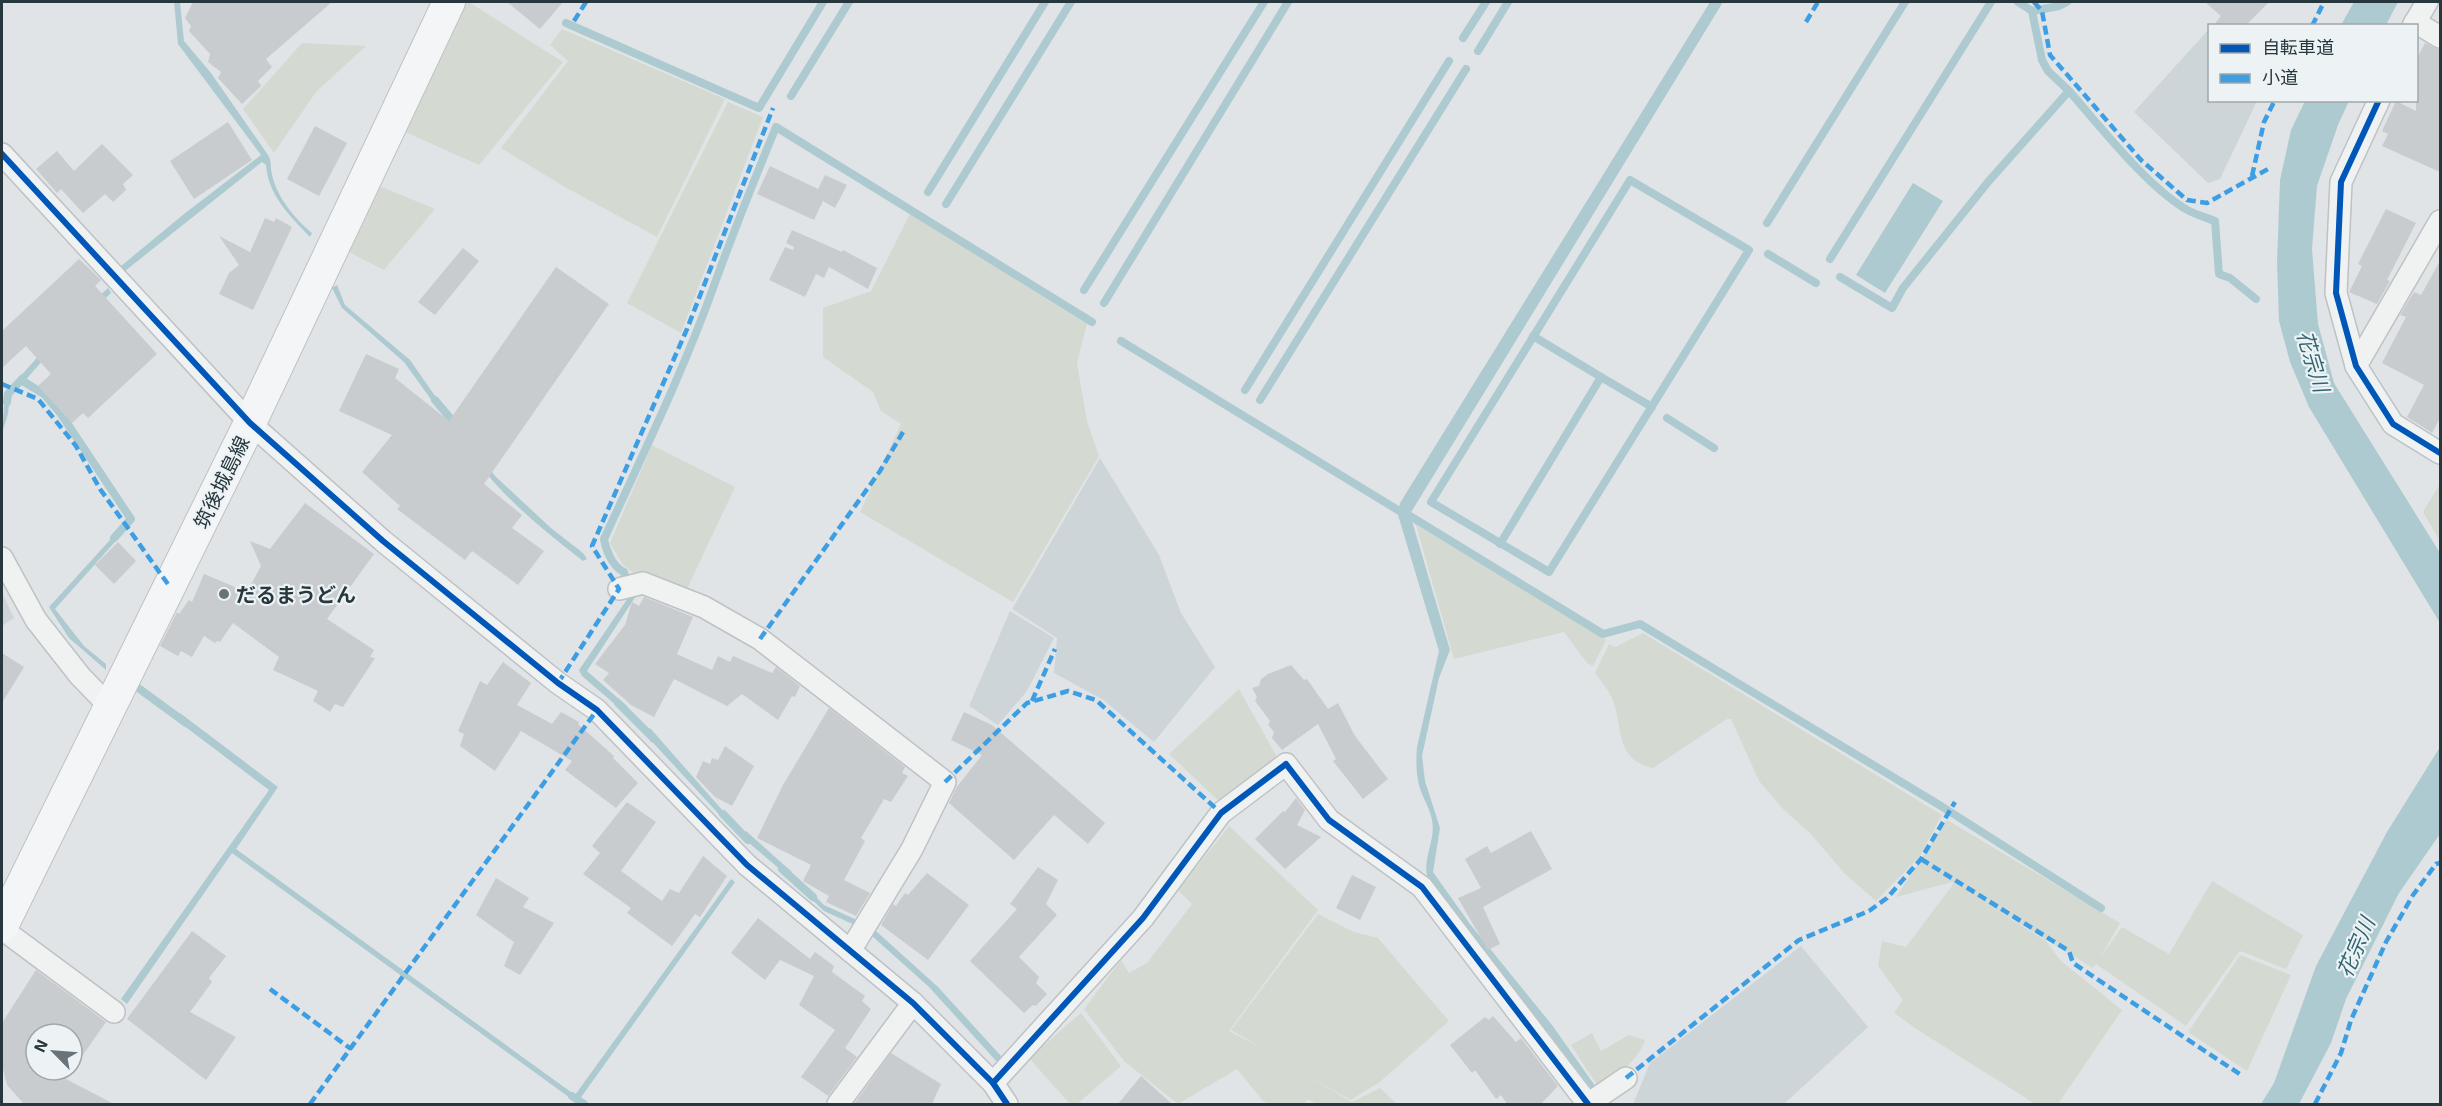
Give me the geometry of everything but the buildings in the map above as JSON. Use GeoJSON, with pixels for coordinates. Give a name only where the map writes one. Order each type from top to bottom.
{"type":"FeatureCollection","features":[{"type":"Feature","properties":{"kind":"main road","name":"筑後城島線"},"geometry":{"type":"LineString","coordinates":[[2,928],[250,423],[449,2]]}},
{"type":"Feature","properties":{"kind":"street"},"geometry":{"type":"LineString","coordinates":[[2414,24],[2427,2]]}},
{"type":"Feature","properties":{"kind":"street"},"geometry":{"type":"LineString","coordinates":[[2418,26],[2440,37]]}},
{"type":"Feature","properties":{"kind":"street"},"geometry":{"type":"LineString","coordinates":[[2378,102],[2341,182],[2336,293],[2356,366],[2392,424],[2440,453]]}},
{"type":"Feature","properties":{"kind":"street"},"geometry":{"type":"LineString","coordinates":[[2,154],[250,423],[383,541],[558,683],[597,710],[747,865],[913,1003],[993,1083],[1007,1104]]}},
{"type":"Feature","properties":{"kind":"street"},"geometry":{"type":"LineString","coordinates":[[2356,366],[2440,221]]}},
{"type":"Feature","properties":{"kind":"street"},"geometry":{"type":"LineString","coordinates":[[2,558],[36,620],[80,676],[111,708]]}},
{"type":"Feature","properties":{"kind":"street"},"geometry":{"type":"LineString","coordinates":[[619,589],[643,583],[704,607],[760,639],[945,782],[912,849],[850,951]]}},
{"type":"Feature","properties":{"kind":"street"},"geometry":{"type":"LineString","coordinates":[[993,1083],[1143,918],[1221,813],[1286,764],[1329,820],[1422,887],[1588,1104],[1626,1078]]}},
{"type":"Feature","properties":{"kind":"street"},"geometry":{"type":"LineString","coordinates":[[2,928],[114,1012]]}},
{"type":"Feature","properties":{"kind":"street"},"geometry":{"type":"LineString","coordinates":[[838,1104],[913,1003]]}},
{"type":"Feature","properties":{"kind":"shaded area"},"geometry":{"type":"Polygon","coordinates":[[[464,2],[469,2],[563,62],[479,165],[403,131],[464,2]]]}},
{"type":"Feature","properties":{"kind":"shaded area"},"geometry":{"type":"Polygon","coordinates":[[[562,29],[725,99],[657,237],[563,186],[501,148],[568,61],[550,45],[562,29]]]}},
{"type":"Feature","properties":{"kind":"shaded area"},"geometry":{"type":"Polygon","coordinates":[[[2208,30],[2208,102],[2257,102],[2220,179],[2208,183],[2134,112],[2208,30]]]}},
{"type":"Feature","properties":{"kind":"shaded area"},"geometry":{"type":"Polygon","coordinates":[[[302,43],[366,46],[316,92],[274,153],[243,109],[302,43]]]}},
{"type":"Feature","properties":{"kind":"shaded area"},"geometry":{"type":"Polygon","coordinates":[[[728,102],[763,117],[681,333],[627,303],[728,102]]]}},
{"type":"Feature","properties":{"kind":"shaded area"},"geometry":{"type":"Polygon","coordinates":[[[377,185],[435,209],[384,270],[345,250],[377,185]]]}},
{"type":"Feature","properties":{"kind":"shaded area"},"geometry":{"type":"Polygon","coordinates":[[[910,214],[1087,324],[1077,363],[1087,421],[1099,456],[1013,602],[860,512],[901,424],[881,411],[873,392],[823,357],[823,308],[871,291],[910,214]]]}},
{"type":"Feature","properties":{"kind":"shaded area"},"geometry":{"type":"Polygon","coordinates":[[[652,445],[735,487],[685,593],[635,574],[623,565],[610,543],[652,445]]]}},
{"type":"Feature","properties":{"kind":"shaded area"},"geometry":{"type":"Polygon","coordinates":[[[1100,458],[1159,555],[1181,613],[1215,667],[1154,742],[1102,699],[1054,673],[1057,638],[1012,609],[1100,458]]]}},
{"type":"Feature","properties":{"kind":"shaded area"},"geometry":{"type":"Polygon","coordinates":[[[2440,484],[2440,541],[2423,512],[2440,484]]]}},
{"type":"Feature","properties":{"kind":"shaded area"},"geometry":{"type":"Polygon","coordinates":[[[1416,525],[1606,640],[1593,666],[1587,663],[1564,632],[1454,659],[1416,525]]]}},
{"type":"Feature","properties":{"kind":"shaded area"},"geometry":{"type":"Polygon","coordinates":[[[2,593],[14,618],[2,626],[2,593]]]}},
{"type":"Feature","properties":{"kind":"shaded area"},"geometry":{"type":"Polygon","coordinates":[[[1010,611],[1054,638],[1027,691],[998,725],[969,706],[1010,611]]]}},
{"type":"Feature","properties":{"kind":"shaded area"},"geometry":{"type":"Polygon","coordinates":[[[1643,633],[1942,815],[1919,857],[1876,901],[1844,873],[1812,835],[1781,807],[1759,781],[1731,719],[1727,719],[1653,768],[1640,764],[1631,757],[1622,739],[1611,696],[1595,673],[1609,644],[1615,647],[1643,633]]]}},
{"type":"Feature","properties":{"kind":"shaded area"},"geometry":{"type":"Polygon","coordinates":[[[1239,689],[1278,759],[1221,803],[1169,754],[1239,689]]]}},
{"type":"Feature","properties":{"kind":"shaded area"},"geometry":{"type":"Polygon","coordinates":[[[1947,820],[2120,923],[2100,958],[2122,927],[2169,954],[2212,881],[2303,935],[2286,969],[2240,951],[2186,1026],[2096,964],[2093,968],[1989,905],[2046,941],[2060,960],[2122,1010],[2058,1104],[2035,1104],[1894,1013],[1903,1000],[1878,966],[1882,941],[1906,947],[1954,883],[1896,897],[1947,820]]]}},
{"type":"Feature","properties":{"kind":"shaded area"},"geometry":{"type":"Polygon","coordinates":[[[1229,826],[1318,910],[1229,1031],[1262,1048],[1231,1030],[1318,914],[1354,932],[1378,938],[1449,1021],[1381,1081],[1351,1100],[1306,1075],[1352,1102],[1380,1088],[1397,1104],[1316,1104],[1308,1099],[1303,1104],[1270,1104],[1263,1101],[1237,1069],[1178,1104],[1124,1061],[1084,1009],[1121,960],[1129,973],[1147,963],[1192,904],[1178,890],[1229,826]]]}},
{"type":"Feature","properties":{"kind":"shaded area"},"geometry":{"type":"Polygon","coordinates":[[[1801,946],[1868,1027],[1784,1104],[1633,1104],[1650,1063],[1801,946]]]}},
{"type":"Feature","properties":{"kind":"shaded area"},"geometry":{"type":"Polygon","coordinates":[[[2240,955],[2291,975],[2247,1071],[2188,1032],[2240,955]]]}},
{"type":"Feature","properties":{"kind":"shaded area"},"geometry":{"type":"Polygon","coordinates":[[[1081,1013],[1121,1066],[1077,1104],[1070,1104],[1029,1058],[1081,1013]]]}},
{"type":"Feature","properties":{"kind":"shaded area"},"geometry":{"type":"Polygon","coordinates":[[[1592,1033],[1601,1051],[1629,1035],[1645,1040],[1632,1062],[1599,1088],[1571,1045],[1592,1033]]]}},
{"type":"Feature","properties":{"kind":"water"},"geometry":{"type":"Polygon","coordinates":[[[174,2],[180,2],[184,41],[211,73],[268,155],[274,182],[282,199],[299,221],[312,233],[310,237],[281,204],[271,186],[266,165],[262,162],[125,271],[121,266],[261,155],[178,44],[174,2]]]}},
{"type":"Feature","properties":{"kind":"water"},"geometry":{"type":"Polygon","coordinates":[[[1710,2],[1723,2],[1410,514],[1450,650],[1439,678],[1422,756],[1425,781],[1440,828],[1433,872],[1470,924],[1552,1025],[1598,1090],[1594,1092],[1427,876],[1426,869],[1433,827],[1418,780],[1417,747],[1439,651],[1398,515],[1400,503],[1710,2]]]}},
{"type":"Feature","properties":{"kind":"water"},"geometry":{"type":"Polygon","coordinates":[[[2354,2],[2398,2],[2387,24],[2342,24],[2354,2]]]}},
{"type":"Feature","properties":{"kind":"water","name":"花宗川"},"geometry":{"type":"Polygon","coordinates":[[[2305,102],[2349,102],[2317,186],[2312,249],[2318,324],[2334,383],[2440,553],[2440,623],[2309,407],[2290,362],[2279,321],[2277,263],[2280,180],[2291,130],[2305,102]]]}},
{"type":"Feature","properties":{"kind":"water"},"geometry":{"type":"Polygon","coordinates":[[[1913,183],[1943,201],[1885,293],[1856,275],[1913,183]]]}},
{"type":"Feature","properties":{"kind":"water"},"geometry":{"type":"Polygon","coordinates":[[[337,285],[345,305],[410,360],[442,406],[438,409],[404,362],[342,308],[332,288],[337,285]]]}},
{"type":"Feature","properties":{"kind":"water"},"geometry":{"type":"Polygon","coordinates":[[[108,288],[111,293],[49,353],[23,383],[17,380],[51,342],[108,288]]]}},
{"type":"Feature","properties":{"kind":"water"},"geometry":{"type":"Polygon","coordinates":[[[5,394],[10,394],[8,414],[2,433],[5,394]]]}},
{"type":"Feature","properties":{"kind":"water"},"geometry":{"type":"Polygon","coordinates":[[[459,426],[495,476],[587,559],[583,561],[509,498],[483,469],[459,426]]]}},
{"type":"Feature","properties":{"kind":"water"},"geometry":{"type":"Polygon","coordinates":[[[119,530],[122,534],[55,609],[84,646],[106,664],[106,670],[69,638],[49,607],[119,530]]]}},
{"type":"Feature","properties":{"kind":"water"},"geometry":{"type":"Polygon","coordinates":[[[632,592],[636,596],[587,671],[628,707],[624,712],[582,676],[579,670],[632,592]]]}},
{"type":"Feature","properties":{"kind":"water"},"geometry":{"type":"Polygon","coordinates":[[[180,713],[278,787],[236,849],[575,1095],[731,879],[735,882],[577,1103],[232,853],[127,1004],[121,999],[269,790],[175,719],[180,713]]]}},
{"type":"Feature","properties":{"kind":"water"},"geometry":{"type":"Polygon","coordinates":[[[650,728],[731,820],[727,823],[645,734],[650,728]]]}},
{"type":"Feature","properties":{"kind":"water","name":"花宗川"},"geometry":{"type":"Polygon","coordinates":[[[2440,747],[2440,834],[2399,893],[2346,999],[2331,1043],[2299,1104],[2261,1104],[2274,1083],[2316,966],[2387,832],[2440,747]]]}},
{"type":"Feature","properties":{"kind":"water"},"geometry":{"type":"Polygon","coordinates":[[[746,831],[792,872],[789,877],[741,836],[746,831]]]}},
{"type":"Feature","properties":{"kind":"water"},"geometry":{"type":"Polygon","coordinates":[[[808,889],[824,905],[859,921],[857,926],[824,911],[804,892],[808,889]]]}},
{"type":"Feature","properties":{"kind":"water"},"geometry":{"type":"Polygon","coordinates":[[[876,931],[938,987],[1001,1056],[998,1063],[929,987],[872,936],[876,931]]]}},
{"type":"Feature","properties":{"kind":"waterway"},"geometry":{"type":"LineString","coordinates":[[566,23],[759,108],[823,2]]}},
{"type":"Feature","properties":{"kind":"waterway"},"geometry":{"type":"LineString","coordinates":[[791,96],[849,2]]}},
{"type":"Feature","properties":{"kind":"waterway"},"geometry":{"type":"LineString","coordinates":[[928,192],[1045,2]]}},
{"type":"Feature","properties":{"kind":"waterway"},"geometry":{"type":"LineString","coordinates":[[946,204],[1071,2]]}},
{"type":"Feature","properties":{"kind":"waterway"},"geometry":{"type":"LineString","coordinates":[[1084,290],[1264,2]]}},
{"type":"Feature","properties":{"kind":"waterway"},"geometry":{"type":"LineString","coordinates":[[1104,303],[1288,2]]}},
{"type":"Feature","properties":{"kind":"waterway"},"geometry":{"type":"LineString","coordinates":[[1463,38],[1486,2]]}},
{"type":"Feature","properties":{"kind":"waterway"},"geometry":{"type":"LineString","coordinates":[[1478,51],[1508,2]]}},
{"type":"Feature","properties":{"kind":"waterway"},"geometry":{"type":"LineString","coordinates":[[1767,223],[1905,2]]}},
{"type":"Feature","properties":{"kind":"waterway"},"geometry":{"type":"LineString","coordinates":[[1830,259],[1991,2]]}},
{"type":"Feature","properties":{"kind":"waterway"},"geometry":{"type":"LineString","coordinates":[[2018,2],[2032,11],[2042,60],[2048,71],[2069,91]]}},
{"type":"Feature","properties":{"kind":"waterway"},"geometry":{"type":"LineString","coordinates":[[2032,11],[2059,6],[2067,2]]}},
{"type":"Feature","properties":{"kind":"waterway"},"geometry":{"type":"LineString","coordinates":[[1245,390],[1449,61]]}},
{"type":"Feature","properties":{"kind":"waterway"},"geometry":{"type":"LineString","coordinates":[[1260,400],[1466,69]]}},
{"type":"Feature","properties":{"kind":"waterway"},"geometry":{"type":"LineString","coordinates":[[1840,277],[1892,308],[1903,288],[1988,182],[2069,91],[2124,154],[2154,184],[2188,210],[2215,221],[2219,274],[2230,278],[2256,299]]}},
{"type":"Feature","properties":{"kind":"waterway"},"geometry":{"type":"LineString","coordinates":[[627,584],[624,572],[611,558],[604,539],[691,346],[776,127],[1092,322]]}},
{"type":"Feature","properties":{"kind":"waterway"},"geometry":{"type":"LineString","coordinates":[[1630,180],[1749,250],[1549,572],[1431,502],[1630,180]]}},
{"type":"Feature","properties":{"kind":"waterway"},"geometry":{"type":"LineString","coordinates":[[1768,254],[1816,283]]}},
{"type":"Feature","properties":{"kind":"waterway"},"geometry":{"type":"LineString","coordinates":[[1500,544],[1601,377],[1533,336]]}},
{"type":"Feature","properties":{"kind":"waterway"},"geometry":{"type":"LineString","coordinates":[[1121,341],[1406,515]]}},
{"type":"Feature","properties":{"kind":"waterway"},"geometry":{"type":"LineString","coordinates":[[1601,377],[1652,407]]}},
{"type":"Feature","properties":{"kind":"waterway"},"geometry":{"type":"LineString","coordinates":[[7,402],[8,394],[23,378]]}},
{"type":"Feature","properties":{"kind":"waterway"},"geometry":{"type":"LineString","coordinates":[[21,380],[44,394],[61,414],[131,519],[114,538]]}},
{"type":"Feature","properties":{"kind":"waterway"},"geometry":{"type":"LineString","coordinates":[[435,400],[456,425]]}},
{"type":"Feature","properties":{"kind":"waterway"},"geometry":{"type":"LineString","coordinates":[[1667,418],[1714,448]]}},
{"type":"Feature","properties":{"kind":"waterway"},"geometry":{"type":"LineString","coordinates":[[1405,513],[1603,634],[1640,624],[1941,806],[2101,908]]}},
{"type":"Feature","properties":{"kind":"waterway"},"geometry":{"type":"LineString","coordinates":[[130,682],[186,723]]}},
{"type":"Feature","properties":{"kind":"waterway"},"geometry":{"type":"LineString","coordinates":[[618,703],[654,739]]}},
{"type":"Feature","properties":{"kind":"waterway"},"geometry":{"type":"LineString","coordinates":[[723,814],[748,840]]}},
{"type":"Feature","properties":{"kind":"waterway"},"geometry":{"type":"LineString","coordinates":[[782,869],[813,897]]}},
{"type":"Feature","properties":{"kind":"waterway"},"geometry":{"type":"LineString","coordinates":[[572,1096],[584,1104]]}},
{"type":"Feature","properties":{"kind":"marked path"},"geometry":{"type":"LineString","coordinates":[[574,21],[586,2]]}},
{"type":"Feature","properties":{"kind":"marked path"},"geometry":{"type":"LineString","coordinates":[[1806,22],[1818,2]]}},
{"type":"Feature","properties":{"kind":"marked path"},"geometry":{"type":"LineString","coordinates":[[2034,2],[2042,11],[2050,55],[2141,160],[2187,200],[2207,203],[2268,169]]}},
{"type":"Feature","properties":{"kind":"marked path"},"geometry":{"type":"LineString","coordinates":[[2313,24],[2324,2]]}},
{"type":"Feature","properties":{"kind":"marked path"},"geometry":{"type":"LineString","coordinates":[[2252,176],[2264,122],[2274,102]]}},
{"type":"Feature","properties":{"kind":"marked path"},"geometry":{"type":"LineString","coordinates":[[558,683],[619,589],[592,546],[687,329],[773,108]]}},
{"type":"Feature","properties":{"kind":"marked path"},"geometry":{"type":"LineString","coordinates":[[2,384],[38,399],[76,446],[100,489],[170,587]]}},
{"type":"Feature","properties":{"kind":"marked path"},"geometry":{"type":"LineString","coordinates":[[760,639],[880,471],[903,432]]}},
{"type":"Feature","properties":{"kind":"marked path"},"geometry":{"type":"LineString","coordinates":[[1032,701],[1055,649]]}},
{"type":"Feature","properties":{"kind":"marked path"},"geometry":{"type":"LineString","coordinates":[[945,782],[1027,703],[1068,691],[1096,700],[1221,813]]}},
{"type":"Feature","properties":{"kind":"marked path"},"geometry":{"type":"LineString","coordinates":[[310,1104],[597,710]]}},
{"type":"Feature","properties":{"kind":"marked path"},"geometry":{"type":"LineString","coordinates":[[1626,1078],[1799,940],[1869,911],[1887,898],[1921,859],[1955,802]]}},
{"type":"Feature","properties":{"kind":"marked path"},"geometry":{"type":"LineString","coordinates":[[1921,859],[2069,951],[2073,963],[2241,1075]]}},
{"type":"Feature","properties":{"kind":"marked path"},"geometry":{"type":"LineString","coordinates":[[2315,1104],[2341,1053],[2351,1020],[2386,942],[2413,895],[2436,864],[2440,863]]}},
{"type":"Feature","properties":{"kind":"marked path"},"geometry":{"type":"LineString","coordinates":[[270,989],[351,1049]]}},
{"type":"Feature","properties":{"kind":"cycle path"},"geometry":{"type":"LineString","coordinates":[[2378,102],[2341,182],[2336,293],[2356,366],[2393,424],[2440,453]]}},
{"type":"Feature","properties":{"kind":"cycle path"},"geometry":{"type":"LineString","coordinates":[[2,154],[250,423],[383,541],[558,683],[597,710],[747,865],[913,1003],[993,1083],[1007,1104]]}},
{"type":"Feature","properties":{"kind":"cycle path"},"geometry":{"type":"LineString","coordinates":[[993,1083],[1143,918],[1221,813],[1286,764],[1329,820],[1422,887],[1588,1104]]}},
{"type":"Feature","properties":{"kind":"place","name":"だるまうどん"},"geometry":{"type":"Point","coordinates":[224,594]}}]}
